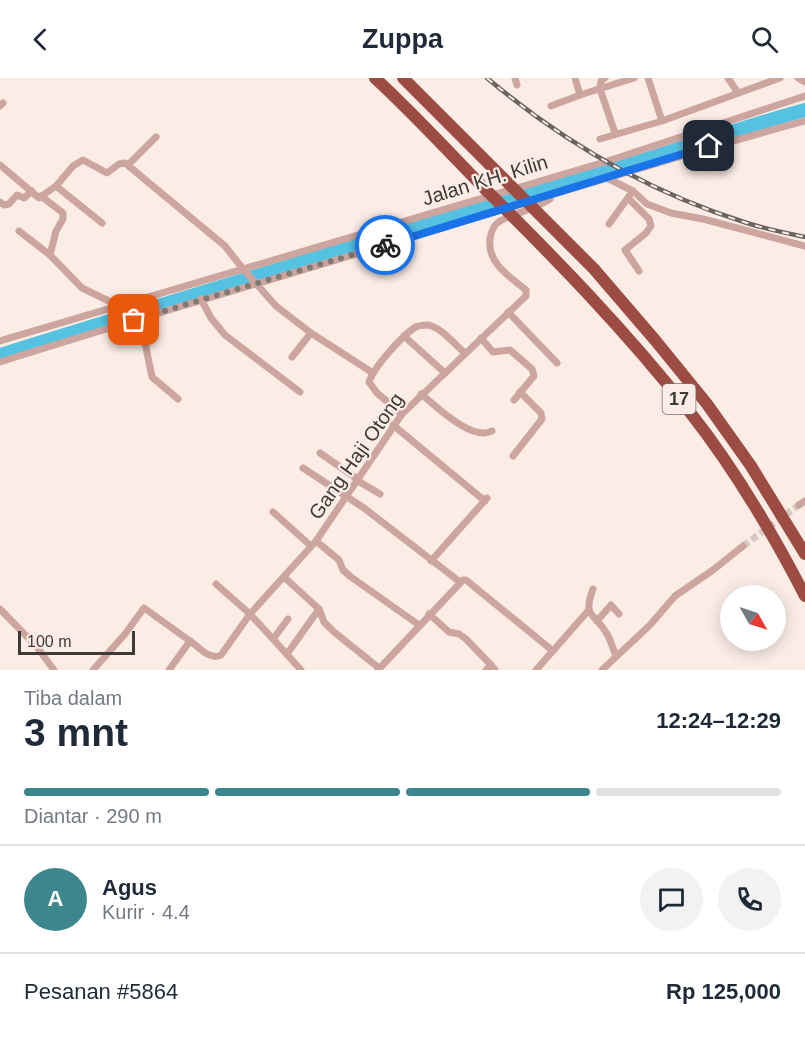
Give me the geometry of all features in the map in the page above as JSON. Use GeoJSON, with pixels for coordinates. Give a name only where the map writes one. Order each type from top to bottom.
{"type":"FeatureCollection","features":[{"type":"Feature","properties":{"kind":"highway","name":"17"},"geometry":{"type":"LineString","coordinates":[[375,78],[580,283],[691,413],[778,544],[805,596]]}},
{"type":"Feature","properties":{"kind":"highway","name":"17"},"geometry":{"type":"LineString","coordinates":[[403,78],[594,269],[707,404],[751,466],[805,554]]}},
{"type":"Feature","properties":{"kind":"street"},"geometry":{"type":"LineString","coordinates":[[575,78],[580,95]]}},
{"type":"Feature","properties":{"kind":"street"},"geometry":{"type":"LineString","coordinates":[[604,78],[600,89],[615,133]]}},
{"type":"Feature","properties":{"kind":"street"},"geometry":{"type":"LineString","coordinates":[[551,106],[634,78]]}},
{"type":"Feature","properties":{"kind":"street"},"geometry":{"type":"LineString","coordinates":[[648,78],[662,121]]}},
{"type":"Feature","properties":{"kind":"street"},"geometry":{"type":"LineString","coordinates":[[728,78],[738,93]]}},
{"type":"Feature","properties":{"kind":"street"},"geometry":{"type":"LineString","coordinates":[[600,139],[662,121],[780,78]]}},
{"type":"Feature","properties":{"kind":"street"},"geometry":{"type":"LineString","coordinates":[[798,78],[805,82]]}},
{"type":"Feature","properties":{"kind":"street","name":"Jalan KH. Kilin"},"geometry":{"type":"LineString","coordinates":[[0,362],[131,311],[245,271],[608,161],[805,96]]}},
{"type":"Feature","properties":{"kind":"street","name":"Jalan KH. Kilin"},"geometry":{"type":"LineString","coordinates":[[0,341],[117,305],[131,311],[201,299],[552,196],[709,146],[805,121]]}},
{"type":"Feature","properties":{"kind":"street"},"geometry":{"type":"LineString","coordinates":[[128,165],[156,136]]}},
{"type":"Feature","properties":{"kind":"street"},"geometry":{"type":"LineString","coordinates":[[41,196],[56,186],[73,165],[82,160],[107,173],[119,164],[128,165],[225,246],[276,306],[311,333],[373,373]]}},
{"type":"Feature","properties":{"kind":"street"},"geometry":{"type":"LineString","coordinates":[[0,165],[39,198],[41,196],[63,213],[50,255]]}},
{"type":"Feature","properties":{"kind":"street"},"geometry":{"type":"LineString","coordinates":[[607,178],[633,191],[647,204],[671,213],[703,219],[805,246]]}},
{"type":"Feature","properties":{"kind":"street"},"geometry":{"type":"LineString","coordinates":[[56,186],[102,223]]}},
{"type":"Feature","properties":{"kind":"street"},"geometry":{"type":"LineString","coordinates":[[0,202],[4,205],[9,204],[17,195],[24,198],[32,191]]}},
{"type":"Feature","properties":{"kind":"street"},"geometry":{"type":"LineString","coordinates":[[609,224],[633,191]]}},
{"type":"Feature","properties":{"kind":"street","name":"Gang Haji Otong"},"geometry":{"type":"LineString","coordinates":[[93,670],[125,634],[144,608],[211,657],[219,656],[250,614],[314,544],[348,497],[402,414],[526,296],[527,292],[497,265],[491,256],[490,234],[499,221],[547,202],[552,196]]}},
{"type":"Feature","properties":{"kind":"street"},"geometry":{"type":"LineString","coordinates":[[628,198],[649,219],[651,226],[625,250],[639,271]]}},
{"type":"Feature","properties":{"kind":"street"},"geometry":{"type":"LineString","coordinates":[[19,231],[50,255],[82,288],[117,305]]}},
{"type":"Feature","properties":{"kind":"street"},"geometry":{"type":"LineString","coordinates":[[201,299],[211,318],[225,335],[300,392]]}},
{"type":"Feature","properties":{"kind":"street"},"geometry":{"type":"LineString","coordinates":[[131,311],[143,333],[152,377],[178,399]]}},
{"type":"Feature","properties":{"kind":"street"},"geometry":{"type":"LineString","coordinates":[[508,312],[557,363]]}},
{"type":"Feature","properties":{"kind":"street"},"geometry":{"type":"LineString","coordinates":[[402,414],[369,382],[373,373],[404,336],[416,326],[429,325],[435,327],[465,353]]}},
{"type":"Feature","properties":{"kind":"street"},"geometry":{"type":"LineString","coordinates":[[292,357],[311,333]]}},
{"type":"Feature","properties":{"kind":"street"},"geometry":{"type":"LineString","coordinates":[[404,336],[445,373]]}},
{"type":"Feature","properties":{"kind":"street"},"geometry":{"type":"LineString","coordinates":[[481,338],[493,352],[512,351],[532,369],[534,376],[513,400]]}},
{"type":"Feature","properties":{"kind":"street"},"geometry":{"type":"LineString","coordinates":[[513,456],[542,419],[541,413],[520,392]]}},
{"type":"Feature","properties":{"kind":"street"},"geometry":{"type":"LineString","coordinates":[[421,394],[465,429],[485,434],[492,431]]}},
{"type":"Feature","properties":{"kind":"street"},"geometry":{"type":"LineString","coordinates":[[393,425],[486,499],[431,561]]}},
{"type":"Feature","properties":{"kind":"street"},"geometry":{"type":"LineString","coordinates":[[320,453],[380,494]]}},
{"type":"Feature","properties":{"kind":"street"},"geometry":{"type":"LineString","coordinates":[[303,468],[348,497],[460,582]]}},
{"type":"Feature","properties":{"kind":"street"},"geometry":{"type":"LineString","coordinates":[[273,512],[339,560],[343,570],[351,577],[419,625]]}},
{"type":"Feature","properties":{"kind":"street"},"geometry":{"type":"LineString","coordinates":[[602,670],[650,625],[675,596],[743,546]]}},
{"type":"Feature","properties":{"kind":"street"},"geometry":{"type":"LineString","coordinates":[[284,577],[319,609],[324,622],[334,632],[379,669],[460,582],[466,580],[553,651]]}},
{"type":"Feature","properties":{"kind":"street"},"geometry":{"type":"LineString","coordinates":[[216,585],[250,614],[301,670]]}},
{"type":"Feature","properties":{"kind":"street"},"geometry":{"type":"LineString","coordinates":[[536,670],[588,611],[593,589]]}},
{"type":"Feature","properties":{"kind":"street"},"geometry":{"type":"LineString","coordinates":[[597,621],[611,605],[619,614]]}},
{"type":"Feature","properties":{"kind":"street"},"geometry":{"type":"LineString","coordinates":[[0,609],[37,647],[54,670]]}},
{"type":"Feature","properties":{"kind":"street"},"geometry":{"type":"LineString","coordinates":[[287,654],[319,609]]}},
{"type":"Feature","properties":{"kind":"street"},"geometry":{"type":"LineString","coordinates":[[588,611],[607,633],[616,656]]}},
{"type":"Feature","properties":{"kind":"street"},"geometry":{"type":"LineString","coordinates":[[429,615],[449,632],[459,634],[466,639],[490,668]]}},
{"type":"Feature","properties":{"kind":"street"},"geometry":{"type":"LineString","coordinates":[[273,639],[288,618]]}},
{"type":"Feature","properties":{"kind":"street"},"geometry":{"type":"LineString","coordinates":[[169,670],[190,640]]}},
{"type":"Feature","properties":{"kind":"waterway"},"geometry":{"type":"LineString","coordinates":[[0,355],[805,110]]}},
{"type":"Feature","properties":{"kind":"tunnel"},"geometry":{"type":"LineString","coordinates":[[743,546],[799,505]]}},
{"type":"Feature","properties":{"kind":"railway"},"geometry":{"type":"LineString","coordinates":[[487,78],[577,144],[643,181],[711,211],[754,225],[805,237]]}},
{"type":"Feature","properties":{"kind":"way so far"},"geometry":{"type":"LineString","coordinates":[[134,320],[385,245]]}},
{"type":"Feature","properties":{"kind":"route"},"geometry":{"type":"LineString","coordinates":[[385,245],[552,196],[709,146]]}}]}
